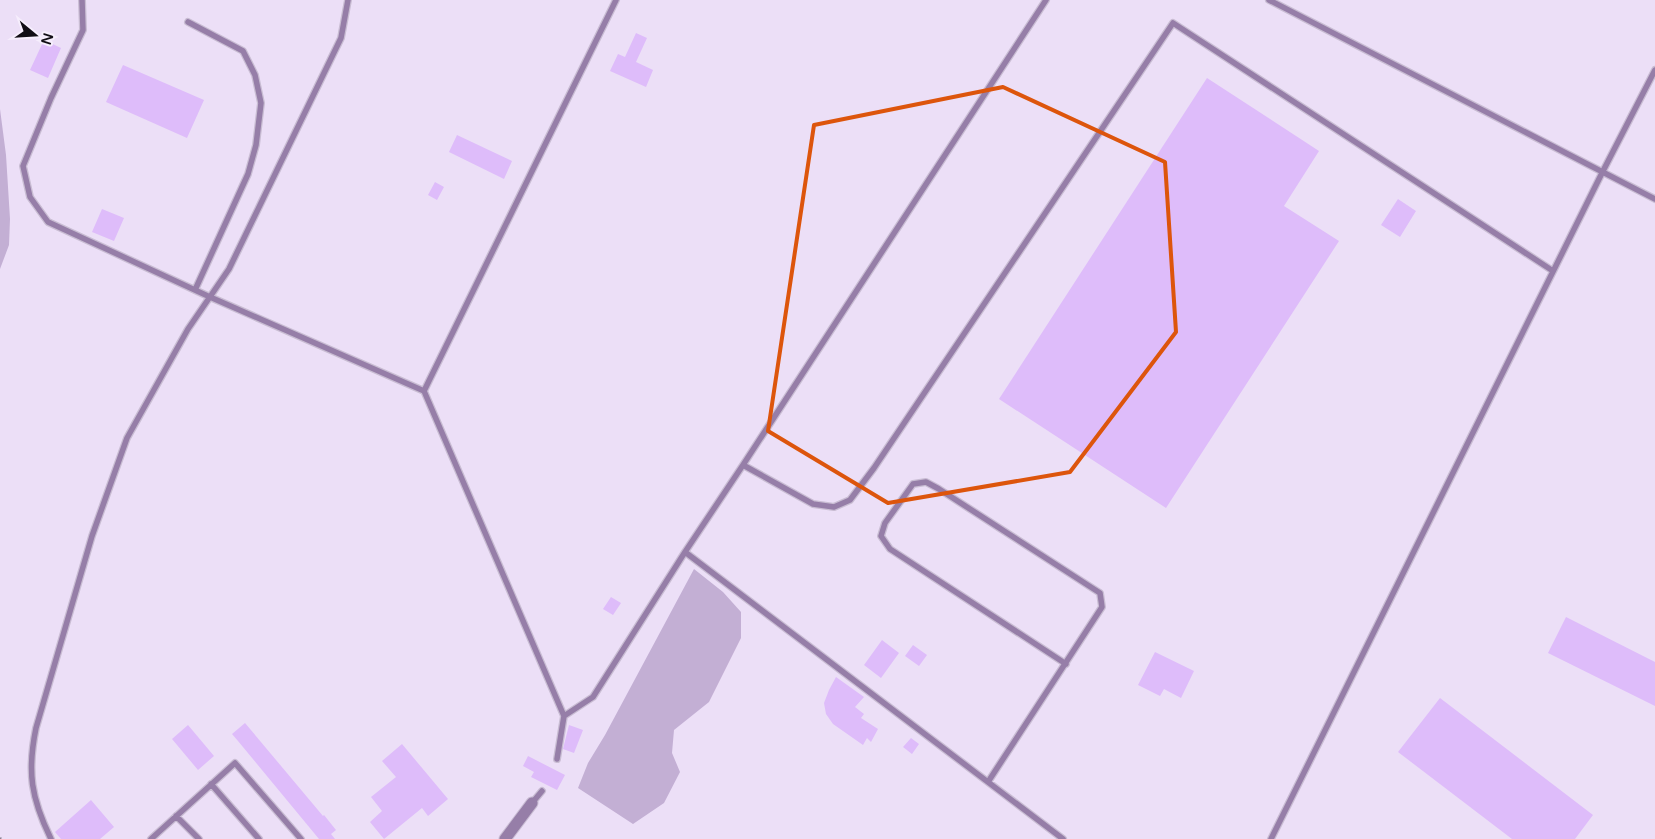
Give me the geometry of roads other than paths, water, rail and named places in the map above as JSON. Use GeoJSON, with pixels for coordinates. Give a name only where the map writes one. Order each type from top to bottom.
{"type":"FeatureCollection","features":[{"type":"Feature","properties":{"kind":"street"},"geometry":{"type":"LineString","coordinates":[[505,839],[532,803]]}},
{"type":"Feature","properties":{"kind":"lane"},"geometry":{"type":"LineString","coordinates":[[82,0],[83,30],[50,98],[23,166],[30,197],[48,222],[210,297],[424,391],[564,716],[557,759]]}},
{"type":"Feature","properties":{"kind":"lane"},"geometry":{"type":"LineString","coordinates":[[51,839],[34,796],[31,752],[36,728],[89,546],[127,438],[188,329],[229,269],[341,38],[348,0]]}},
{"type":"Feature","properties":{"kind":"lane"},"geometry":{"type":"LineString","coordinates":[[424,391],[616,0]]}},
{"type":"Feature","properties":{"kind":"lane"},"geometry":{"type":"LineString","coordinates":[[564,716],[594,697],[685,552],[744,465],[1046,0]]}},
{"type":"Feature","properties":{"kind":"lane"},"geometry":{"type":"LineString","coordinates":[[1269,0],[1655,199]]}},
{"type":"Feature","properties":{"kind":"lane"},"geometry":{"type":"LineString","coordinates":[[188,22],[243,51],[255,75],[261,103],[256,145],[248,174],[195,290]]}},
{"type":"Feature","properties":{"kind":"lane"},"geometry":{"type":"LineString","coordinates":[[744,465],[813,504],[834,507],[850,500],[880,460],[1173,23],[1553,271]]}},
{"type":"Feature","properties":{"kind":"lane"},"geometry":{"type":"LineString","coordinates":[[1272,839],[1553,271],[1655,70]]}},
{"type":"Feature","properties":{"kind":"lane"},"geometry":{"type":"LineString","coordinates":[[988,782],[1066,664],[1102,607],[1100,593],[939,488],[926,482],[913,484],[885,523],[881,536],[890,549],[1066,664]]}},
{"type":"Feature","properties":{"kind":"lane"},"geometry":{"type":"LineString","coordinates":[[685,552],[1063,839]]}},
{"type":"Feature","properties":{"kind":"lane"},"geometry":{"type":"LineString","coordinates":[[151,839],[235,763],[301,839]]}},
{"type":"Feature","properties":{"kind":"lane"},"geometry":{"type":"LineString","coordinates":[[211,784],[259,839]]}},
{"type":"Feature","properties":{"kind":"lane"},"geometry":{"type":"LineString","coordinates":[[532,803],[542,791]]}},
{"type":"Feature","properties":{"kind":"lane"},"geometry":{"type":"LineString","coordinates":[[176,816],[199,839]]}}]}
